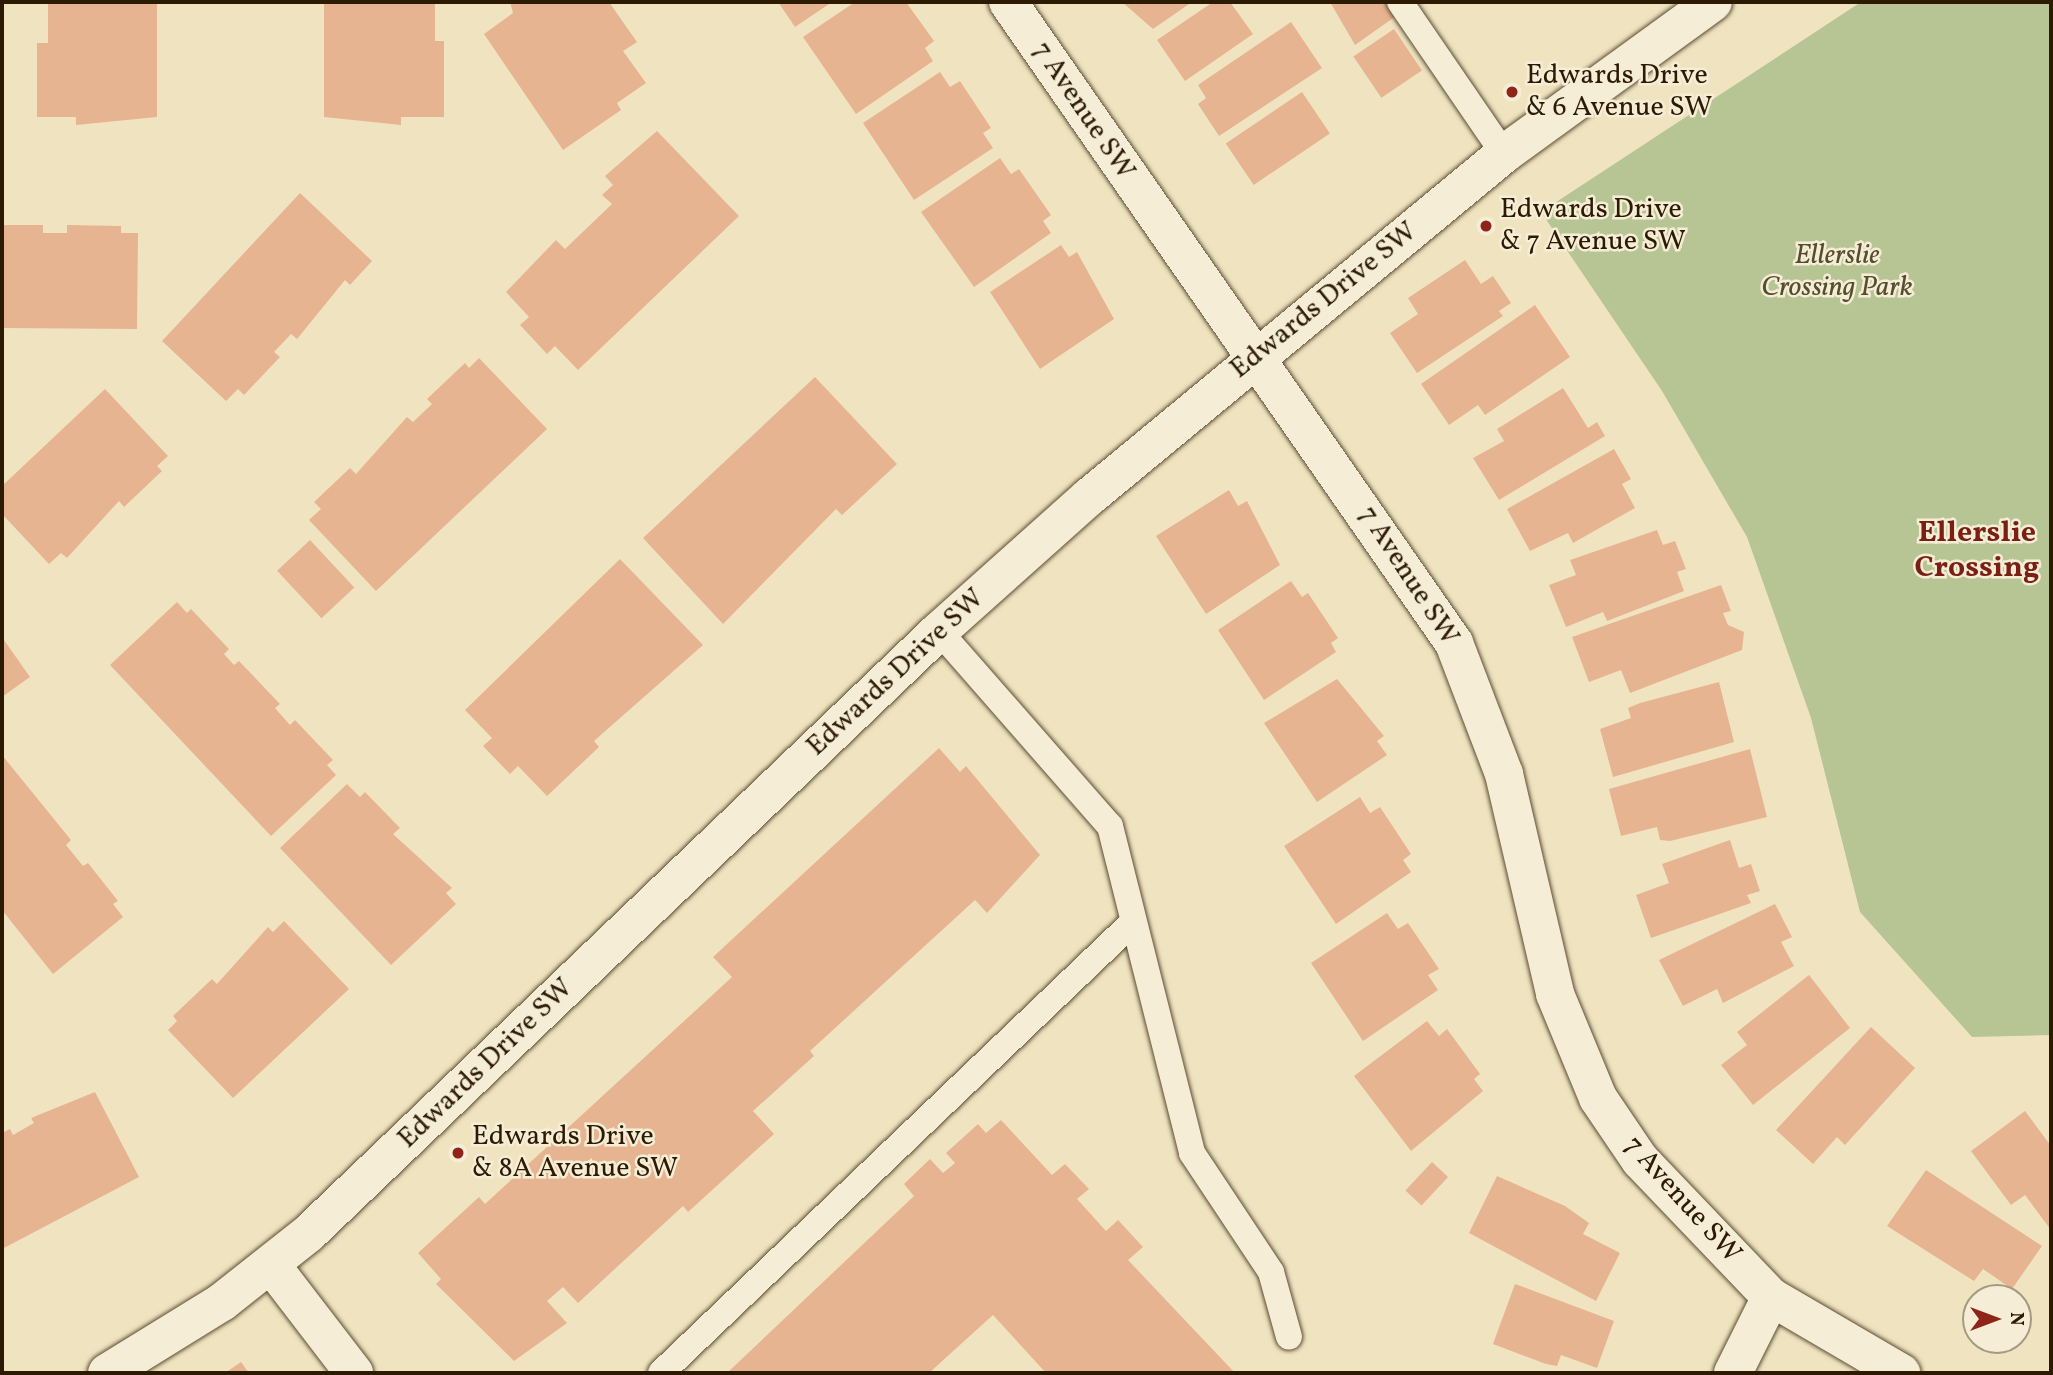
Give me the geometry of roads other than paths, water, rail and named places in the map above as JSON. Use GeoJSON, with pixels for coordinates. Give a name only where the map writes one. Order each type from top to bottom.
{"type":"FeatureCollection","features":[{"type":"Feature","properties":{"kind":"street","name":"7 Avenue SW"},"geometry":{"type":"LineString","coordinates":[[1008,2],[1454,643],[1504,774],[1555,994],[1598,1098],[1640,1160],[1771,1297],[1901,1373]]}},
{"type":"Feature","properties":{"kind":"street","name":"Edwards Drive SW"},"geometry":{"type":"LineString","coordinates":[[107,1373],[272,1266],[939,631],[1256,357],[1504,154],[1713,2]]}},
{"type":"Feature","properties":{"kind":"street"},"geometry":{"type":"LineString","coordinates":[[272,1266],[354,1373]]}},
{"type":"Feature","properties":{"kind":"street"},"geometry":{"type":"LineString","coordinates":[[1733,1373],[1771,1297]]}},
{"type":"Feature","properties":{"kind":"lane"},"geometry":{"type":"LineString","coordinates":[[1399,2],[1504,154]]}},
{"type":"Feature","properties":{"kind":"lane"},"geometry":{"type":"LineString","coordinates":[[939,631],[1110,826],[1130,925],[1192,1153],[1271,1272],[1289,1337]]}},
{"type":"Feature","properties":{"kind":"lane"},"geometry":{"type":"LineString","coordinates":[[661,1373],[1130,925]]}},
{"type":"Feature","properties":{"kind":"place","name":"Edwards Drive & 6 Avenue SW"},"geometry":{"type":"Point","coordinates":[1512,92]}},
{"type":"Feature","properties":{"kind":"place","name":"Edwards Drive & 7 Avenue SW"},"geometry":{"type":"Point","coordinates":[1486,226]}},
{"type":"Feature","properties":{"kind":"place","name":"Edwards Drive & 8A Avenue SW"},"geometry":{"type":"Point","coordinates":[458,1153]}},
{"type":"Feature","properties":{"kind":"district","name":"Ellerslie Crossing"},"geometry":{"type":"Point","coordinates":[1977,550]}},
{"type":"Feature","properties":{"kind":"park label","name":"Ellerslie Crossing Park"},"geometry":{"type":"Point","coordinates":[1837,272]}}]}
